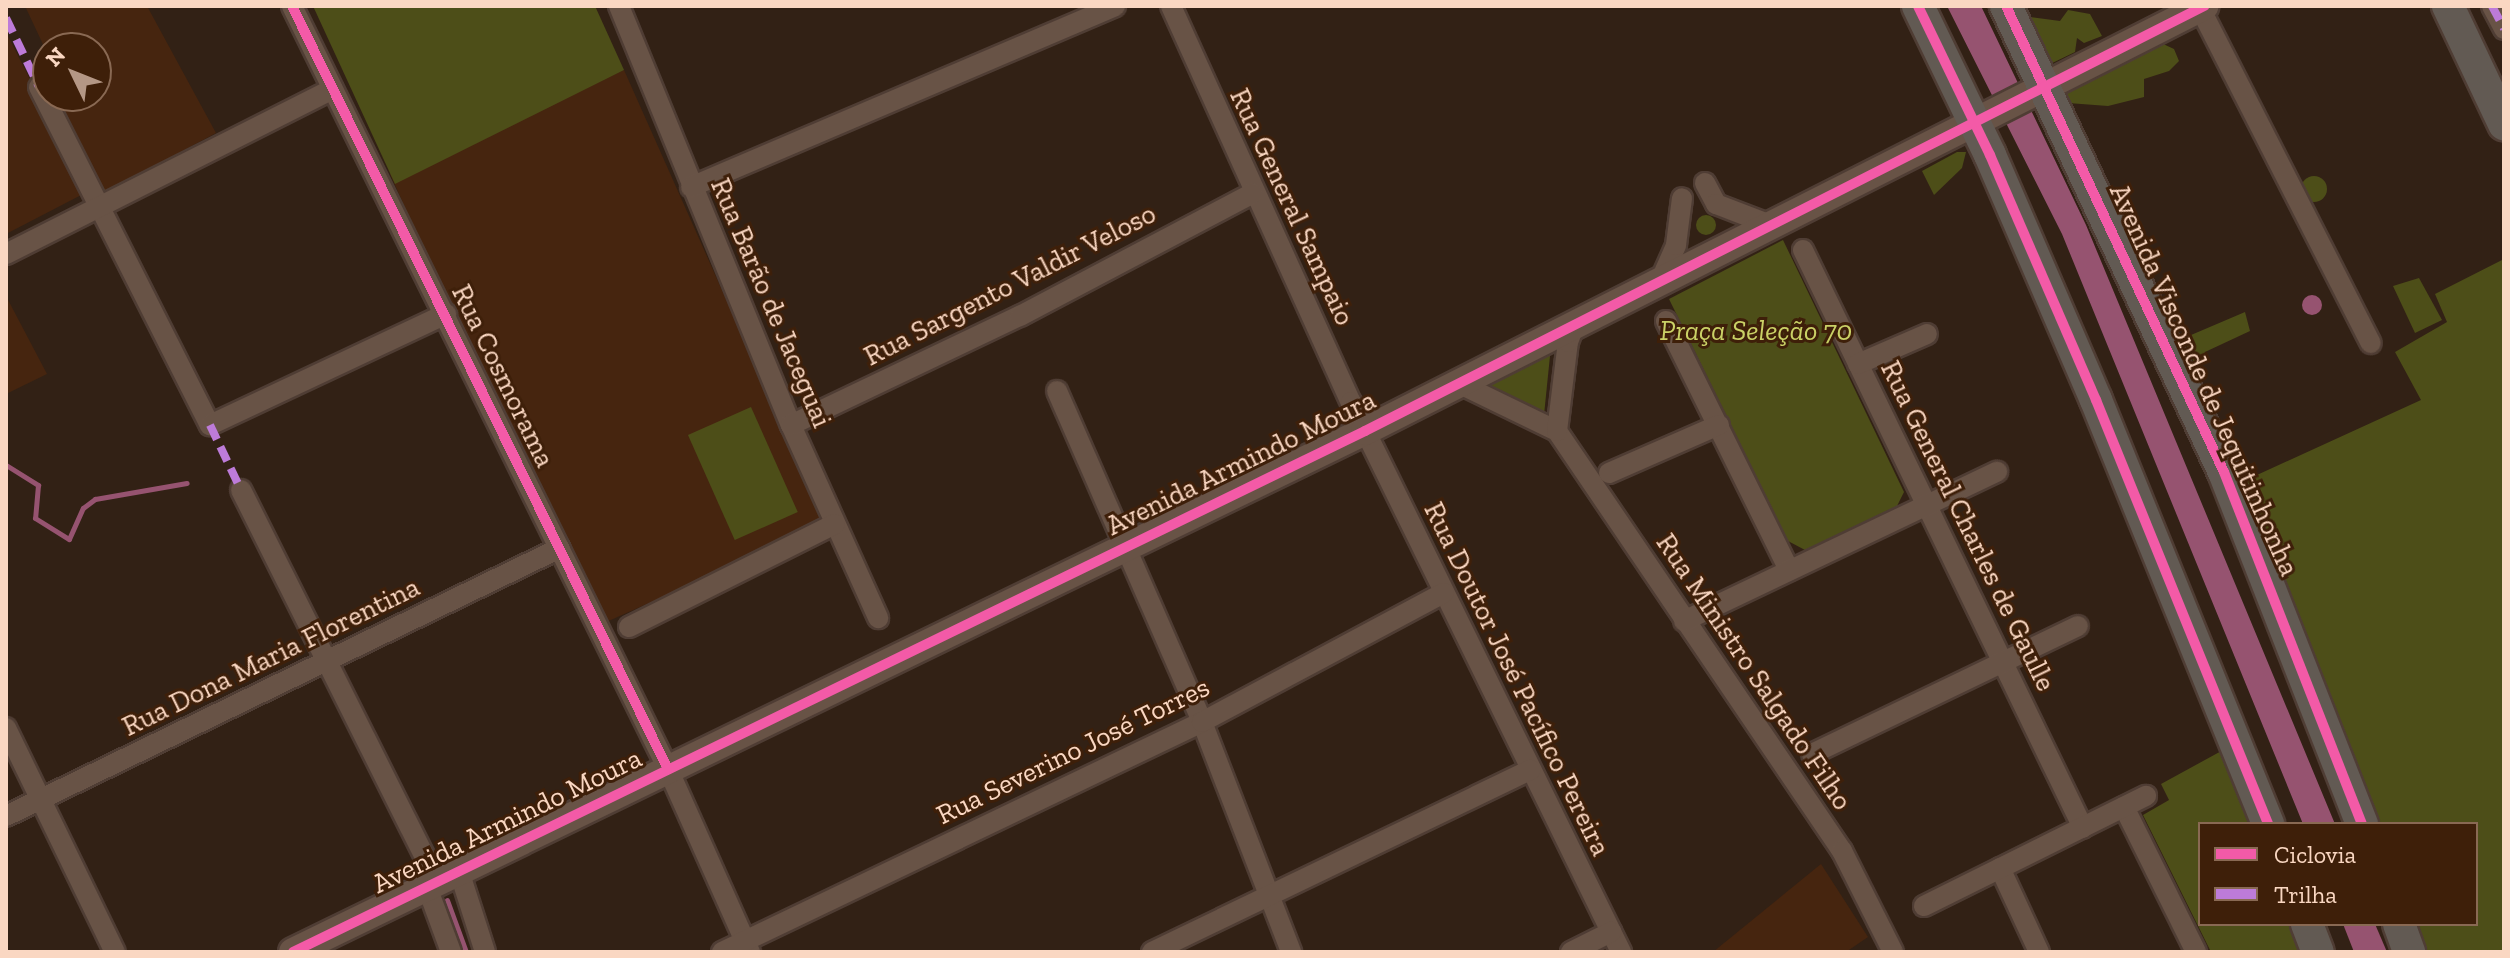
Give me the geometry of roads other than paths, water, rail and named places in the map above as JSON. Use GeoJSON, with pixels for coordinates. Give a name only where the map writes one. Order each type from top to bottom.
{"type":"FeatureCollection","features":[{"type":"Feature","properties":{"kind":"main road"},"geometry":{"type":"LineString","coordinates":[[1918,6],[1986,117],[2267,822]]}},
{"type":"Feature","properties":{"kind":"main road","name":"Avenida Visconde de Jequitinhonha"},"geometry":{"type":"LineString","coordinates":[[2006,6],[2037,91],[2224,472],[2361,822]]}},
{"type":"Feature","properties":{"kind":"main road"},"geometry":{"type":"LineString","coordinates":[[2448,6],[2504,124]]}},
{"type":"Feature","properties":{"kind":"main road","name":"Avenida Armindo Moura"},"geometry":{"type":"LineString","coordinates":[[293,952],[1127,544],[1365,431],[1662,277],[2202,7]]}},
{"type":"Feature","properties":{"kind":"main road"},"geometry":{"type":"LineString","coordinates":[[2308,926],[2318,952]]}},
{"type":"Feature","properties":{"kind":"main road"},"geometry":{"type":"LineString","coordinates":[[2400,926],[2409,952]]}},
{"type":"Feature","properties":{"kind":"street","name":"Rua Cosmorama"},"geometry":{"type":"LineString","coordinates":[[292,6],[668,769],[748,946]]}},
{"type":"Feature","properties":{"kind":"street","name":"Rua Barão de Jaceguai"},"geometry":{"type":"LineString","coordinates":[[619,6],[791,425],[878,618]]}},
{"type":"Feature","properties":{"kind":"street"},"geometry":{"type":"LineString","coordinates":[[691,187],[1115,6]]}},
{"type":"Feature","properties":{"kind":"street","name":"Rua General Sampaio"},"geometry":{"type":"LineString","coordinates":[[1171,6],[1253,193],[1365,431]]}},
{"type":"Feature","properties":{"kind":"street"},"geometry":{"type":"LineString","coordinates":[[2492,6],[2504,29]]}},
{"type":"Feature","properties":{"kind":"street"},"geometry":{"type":"LineString","coordinates":[[2202,7],[2371,343]]}},
{"type":"Feature","properties":{"kind":"street"},"geometry":{"type":"LineString","coordinates":[[6,254],[100,210],[333,89]]}},
{"type":"Feature","properties":{"kind":"street"},"geometry":{"type":"LineString","coordinates":[[51,112],[210,425],[446,314]]}},
{"type":"Feature","properties":{"kind":"street"},"geometry":{"type":"LineString","coordinates":[[1705,183],[1716,204]]}},
{"type":"Feature","properties":{"kind":"street","name":"Rua Sargento Valdir Veloso"},"geometry":{"type":"LineString","coordinates":[[791,425],[1020,316],[1253,193]]}},
{"type":"Feature","properties":{"kind":"street"},"geometry":{"type":"LineString","coordinates":[[1662,277],[1682,207],[1716,204],[1768,224]]}},
{"type":"Feature","properties":{"kind":"street","name":"Rua General Charles de Gaulle"},"geometry":{"type":"LineString","coordinates":[[1803,250],[2083,828]]}},
{"type":"Feature","properties":{"kind":"street"},"geometry":{"type":"LineString","coordinates":[[1458,383],[1557,431],[1568,342],[1576,321]]}},
{"type":"Feature","properties":{"kind":"street"},"geometry":{"type":"LineString","coordinates":[[1666,321],[1789,570]]}},
{"type":"Feature","properties":{"kind":"street"},"geometry":{"type":"LineString","coordinates":[[1858,364],[1927,334]]}},
{"type":"Feature","properties":{"kind":"street"},"geometry":{"type":"LineString","coordinates":[[1057,391],[1127,544],[1202,722],[1271,893],[1291,952]]}},
{"type":"Feature","properties":{"kind":"street"},"geometry":{"type":"LineString","coordinates":[[1609,473],[1719,425]]}},
{"type":"Feature","properties":{"kind":"street","name":"Rua Doutor José Pacífico Pereira"},"geometry":{"type":"LineString","coordinates":[[1365,431],[1621,952]]}},
{"type":"Feature","properties":{"kind":"street","name":"Rua Ministro Salgado Filho"},"geometry":{"type":"LineString","coordinates":[[1557,431],[1842,851],[1893,952]]}},
{"type":"Feature","properties":{"kind":"street"},"geometry":{"type":"LineString","coordinates":[[1684,621],[1997,472]]}},
{"type":"Feature","properties":{"kind":"street"},"geometry":{"type":"LineString","coordinates":[[241,490],[441,880],[485,952]]}},
{"type":"Feature","properties":{"kind":"street"},"geometry":{"type":"LineString","coordinates":[[629,627],[835,524]]}},
{"type":"Feature","properties":{"kind":"street","name":"Rua Dona Maria Florentina"},"geometry":{"type":"LineString","coordinates":[[6,816],[560,548]]}},
{"type":"Feature","properties":{"kind":"street","name":"Rua Severino José Torres"},"geometry":{"type":"LineString","coordinates":[[722,952],[748,946],[1202,722],[1444,593]]}},
{"type":"Feature","properties":{"kind":"street"},"geometry":{"type":"LineString","coordinates":[[1812,754],[2078,626]]}},
{"type":"Feature","properties":{"kind":"street"},"geometry":{"type":"LineString","coordinates":[[6,728],[115,952]]}},
{"type":"Feature","properties":{"kind":"street"},"geometry":{"type":"LineString","coordinates":[[1152,952],[1530,770]]}},
{"type":"Feature","properties":{"kind":"street"},"geometry":{"type":"LineString","coordinates":[[1924,906],[2146,796]]}},
{"type":"Feature","properties":{"kind":"street"},"geometry":{"type":"LineString","coordinates":[[2124,807],[2196,952]]}},
{"type":"Feature","properties":{"kind":"street"},"geometry":{"type":"LineString","coordinates":[[2000,868],[2039,952]]}},
{"type":"Feature","properties":{"kind":"street"},"geometry":{"type":"LineString","coordinates":[[441,880],[451,952]]}},
{"type":"Feature","properties":{"kind":"street"},"geometry":{"type":"LineString","coordinates":[[1571,952],[1611,932]]}},
{"type":"Feature","properties":{"kind":"waterway"},"geometry":{"type":"LineString","coordinates":[[6,465],[38,485],[35,518],[69,539],[83,508],[95,499],[187,483]]}},
{"type":"Feature","properties":{"kind":"waterway"},"geometry":{"type":"LineString","coordinates":[[447,900],[466,952]]}},
{"type":"Feature","properties":{"kind":"park label","name":"Praça Seleção 70"},"geometry":{"type":"Point","coordinates":[1756,331]}}]}
